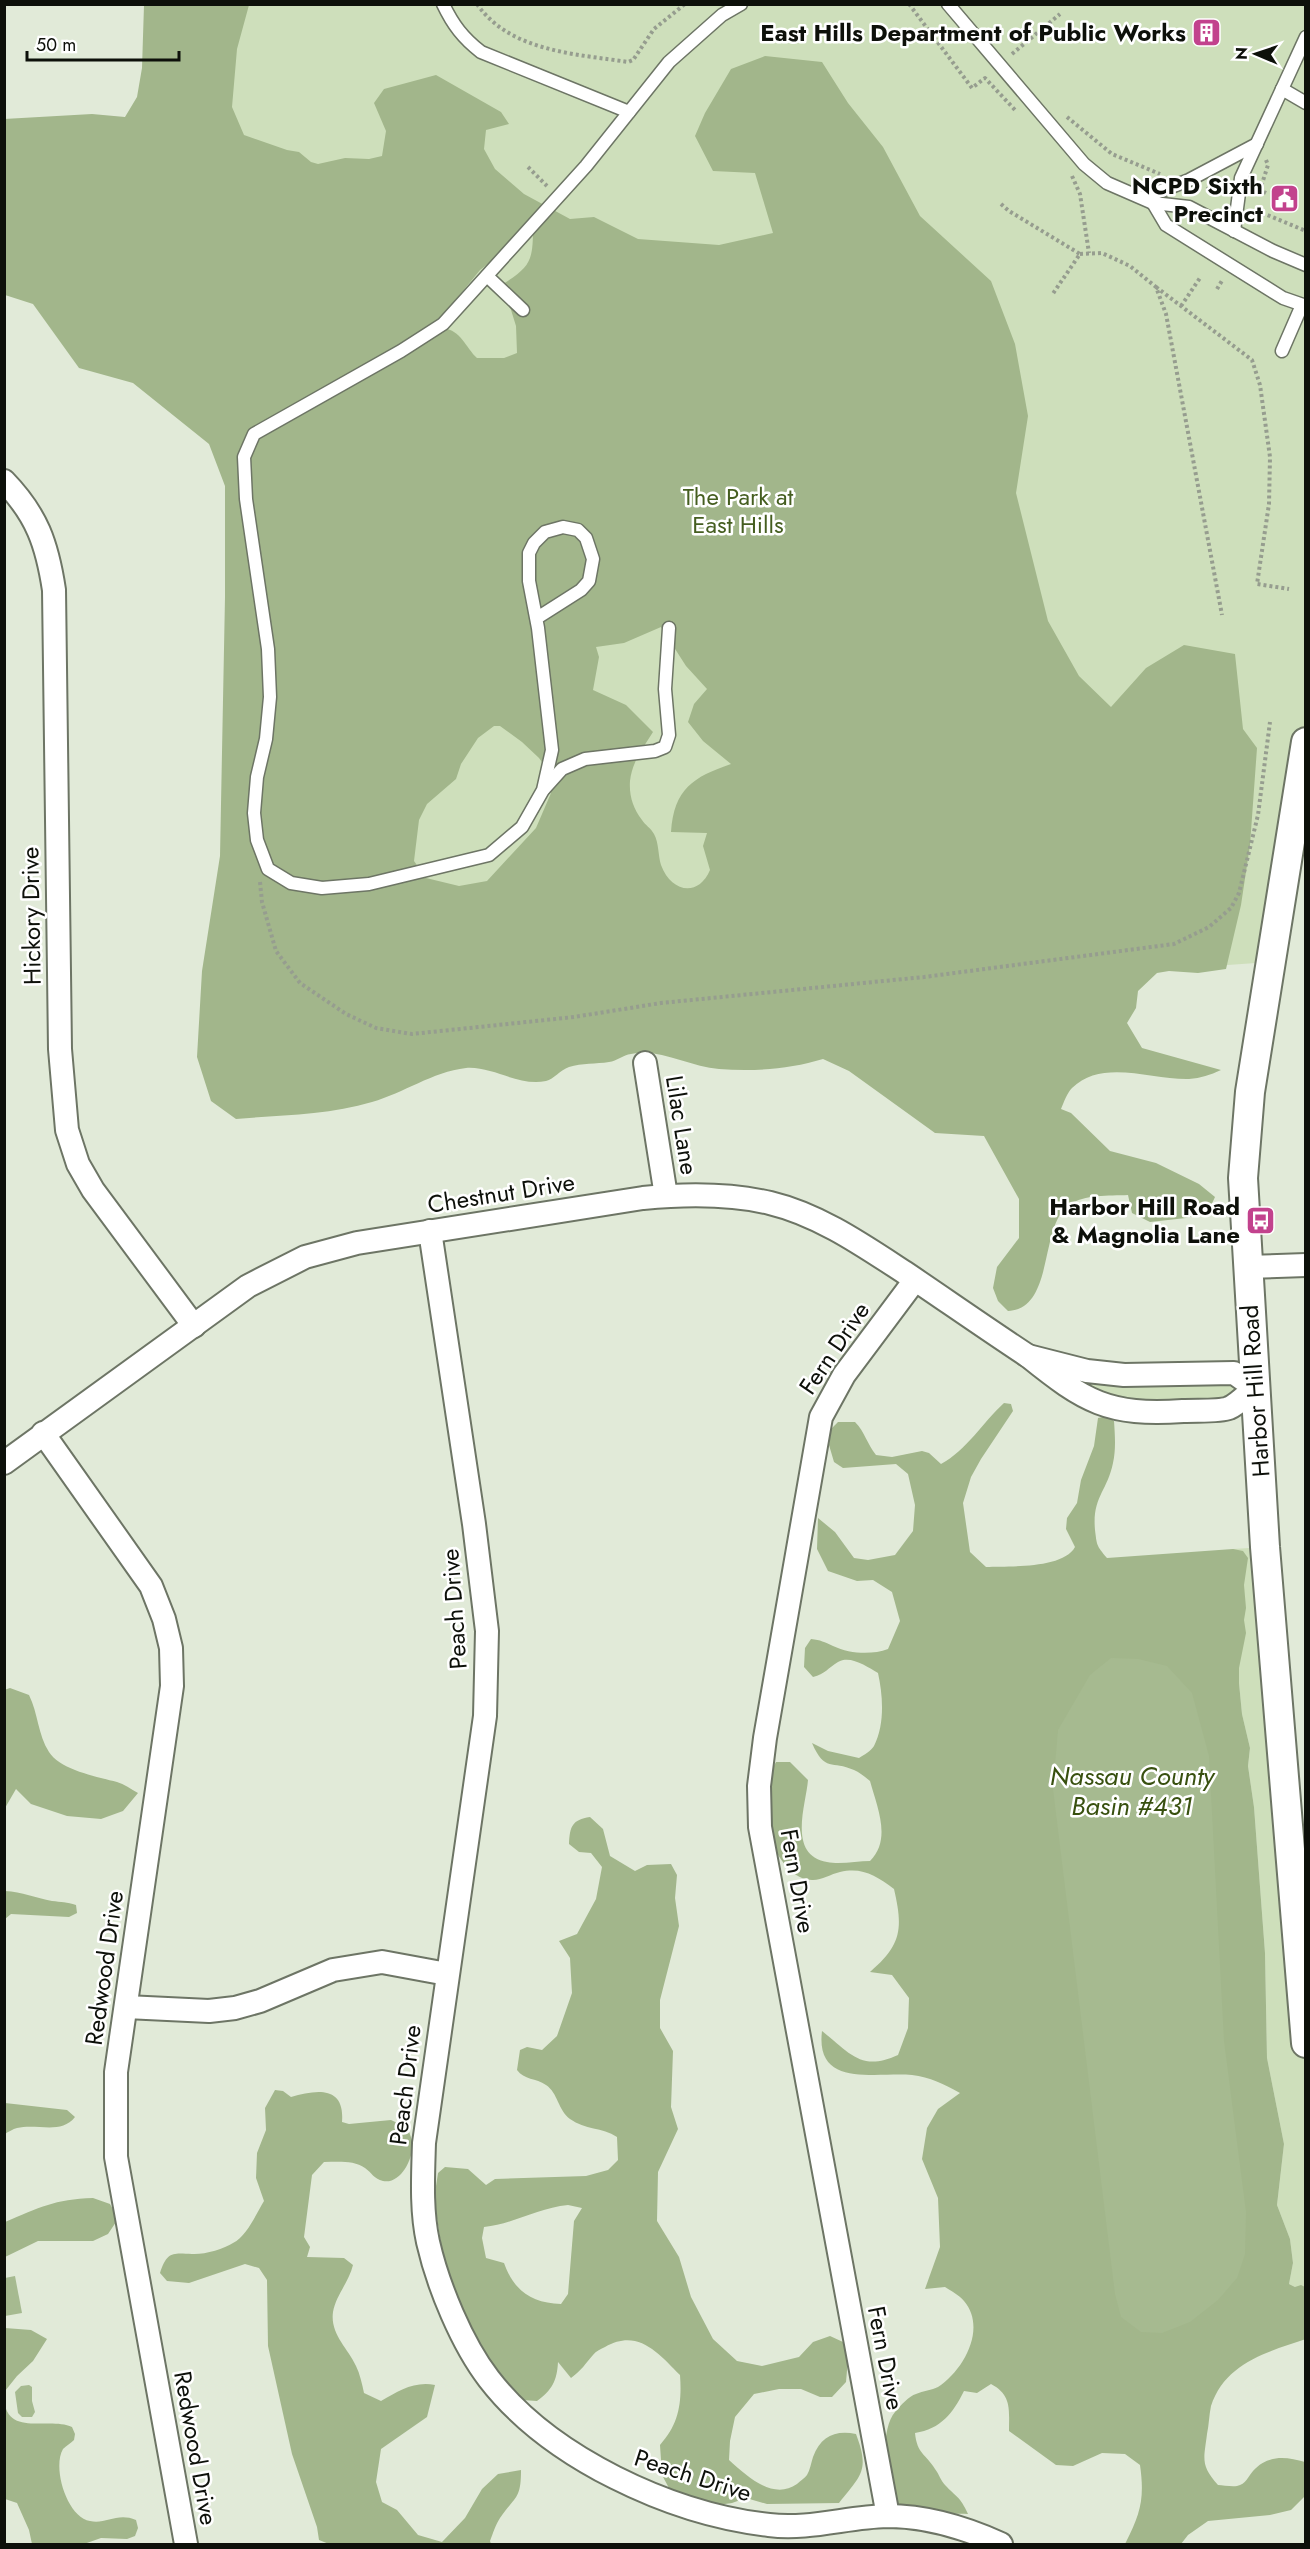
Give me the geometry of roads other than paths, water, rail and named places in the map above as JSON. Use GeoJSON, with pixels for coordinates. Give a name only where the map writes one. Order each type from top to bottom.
{"type":"FeatureCollection","features":[{"type":"Feature","properties":{"kind":"street","name":"Hickory Drive"},"geometry":{"type":"LineString","coordinates":[[4,481],[23,500],[38,524],[49,556],[54,590],[60,1048],[67,1130],[78,1164],[93,1191],[194,1326]]}},
{"type":"Feature","properties":{"kind":"street","name":"Harbor Hill Road"},"geometry":{"type":"LineString","coordinates":[[1305,742],[1245,1131],[1243,1189],[1246,1267],[1273,1660],[1305,2043]]}},
{"type":"Feature","properties":{"kind":"street","name":"Lilac Lane"},"geometry":{"type":"LineString","coordinates":[[645,1063],[666,1196]]}},
{"type":"Feature","properties":{"kind":"street","name":"Chestnut Drive"},"geometry":{"type":"LineString","coordinates":[[4,1463],[248,1286],[305,1257],[357,1243],[620,1201],[666,1196],[746,1198],[780,1207],[836,1229],[1028,1356],[1079,1394],[1110,1408],[1132,1412],[1161,1413],[1229,1408],[1255,1388],[1234,1373],[1124,1375],[1087,1371],[1028,1356]]}},
{"type":"Feature","properties":{"kind":"street","name":"Peach Drive"},"geometry":{"type":"LineString","coordinates":[[430,1232],[472,1512],[487,1631],[485,1716],[424,2143],[423,2210],[428,2242],[441,2287],[462,2333],[489,2379],[522,2414],[569,2451],[612,2477],[726,2518],[769,2525],[817,2526],[888,2516],[965,2529],[1001,2544]]}},
{"type":"Feature","properties":{"kind":"street"},"geometry":{"type":"LineString","coordinates":[[1246,1267],[1305,1265]]}},
{"type":"Feature","properties":{"kind":"street","name":"Fern Drive"},"geometry":{"type":"LineString","coordinates":[[888,2516],[760,1827],[759,1786],[765,1738],[821,1417],[832,1393],[844,1375],[915,1280]]}},
{"type":"Feature","properties":{"kind":"street","name":"Redwood Drive"},"geometry":{"type":"LineString","coordinates":[[43,1433],[151,1586],[164,1619],[171,1648],[172,1686],[116,2072],[116,2157],[186,2544]]}},
{"type":"Feature","properties":{"kind":"street"},"geometry":{"type":"LineString","coordinates":[[126,2007],[209,2011],[235,2008],[260,2001],[333,1970],[382,1962],[447,1974]]}},
{"type":"Feature","properties":{"kind":"lane"},"geometry":{"type":"LineString","coordinates":[[443,4],[453,25],[481,52],[629,111]]}},
{"type":"Feature","properties":{"kind":"lane"},"geometry":{"type":"LineString","coordinates":[[669,628],[665,689],[669,735],[665,747],[656,751],[585,759],[562,769],[543,790],[522,827],[489,855],[369,884],[322,888],[291,883],[268,869],[257,840],[254,813],[257,777],[266,739],[270,698],[268,649],[246,499],[244,457],[254,434],[401,351],[443,324],[558,197],[669,62],[722,15],[741,4]]}},
{"type":"Feature","properties":{"kind":"lane"},"geometry":{"type":"LineString","coordinates":[[948,4],[1084,164],[1107,183],[1148,200],[1188,207],[1235,227],[1273,252],[1305,265]]}},
{"type":"Feature","properties":{"kind":"lane"},"geometry":{"type":"LineString","coordinates":[[1235,227],[1236,204],[1241,178],[1305,37]]}},
{"type":"Feature","properties":{"kind":"lane"},"geometry":{"type":"LineString","coordinates":[[1282,89],[1305,103]]}},
{"type":"Feature","properties":{"kind":"lane"},"geometry":{"type":"LineString","coordinates":[[1148,200],[1257,144]]}},
{"type":"Feature","properties":{"kind":"lane"},"geometry":{"type":"LineString","coordinates":[[1148,200],[1166,225],[1283,298],[1304,306],[1282,351]]}},
{"type":"Feature","properties":{"kind":"lane"},"geometry":{"type":"LineString","coordinates":[[487,276],[523,310]]}},
{"type":"Feature","properties":{"kind":"lane"},"geometry":{"type":"LineString","coordinates":[[537,618],[581,590],[589,581],[593,571],[593,559],[586,538],[578,530],[563,527],[545,532],[534,543],[529,553],[528,566],[537,618],[552,750],[543,790]]}},
{"type":"Feature","properties":{"kind":"water","name":"Nassau County Basin #431"},"geometry":{"type":"Polygon","coordinates":[[[1111,1658],[1138,1659],[1167,1666],[1192,1693],[1209,1756],[1224,2041],[1246,2212],[1245,2254],[1237,2278],[1218,2300],[1190,2322],[1162,2333],[1141,2332],[1121,2317],[1115,2294],[1053,1789],[1058,1730],[1090,1675],[1111,1658]]]}},
{"type":"Feature","properties":{"kind":"water"},"geometry":{"type":"Polygon","coordinates":[[[15,2276],[22,2313],[5,2316],[5,2278],[15,2276]]]}},
{"type":"Feature","properties":{"kind":"water"},"geometry":{"type":"Polygon","coordinates":[[[21,2386],[32,2387],[35,2412],[32,2417],[22,2417],[18,2413],[15,2392],[21,2386]]]}},
{"type":"Feature","properties":{"kind":"place","name":"East Hills Department of Public Works"},"geometry":{"type":"Point","coordinates":[1207,32]}},
{"type":"Feature","properties":{"kind":"place","name":"NCPD Sixth Precinct"},"geometry":{"type":"Point","coordinates":[1284,199]}},
{"type":"Feature","properties":{"kind":"place","name":"Harbor Hill Road & Magnolia Lane"},"geometry":{"type":"Point","coordinates":[1261,1220]}},
{"type":"Feature","properties":{"kind":"park label","name":"The Park at East Hills"},"geometry":{"type":"Point","coordinates":[738,510]}}]}
